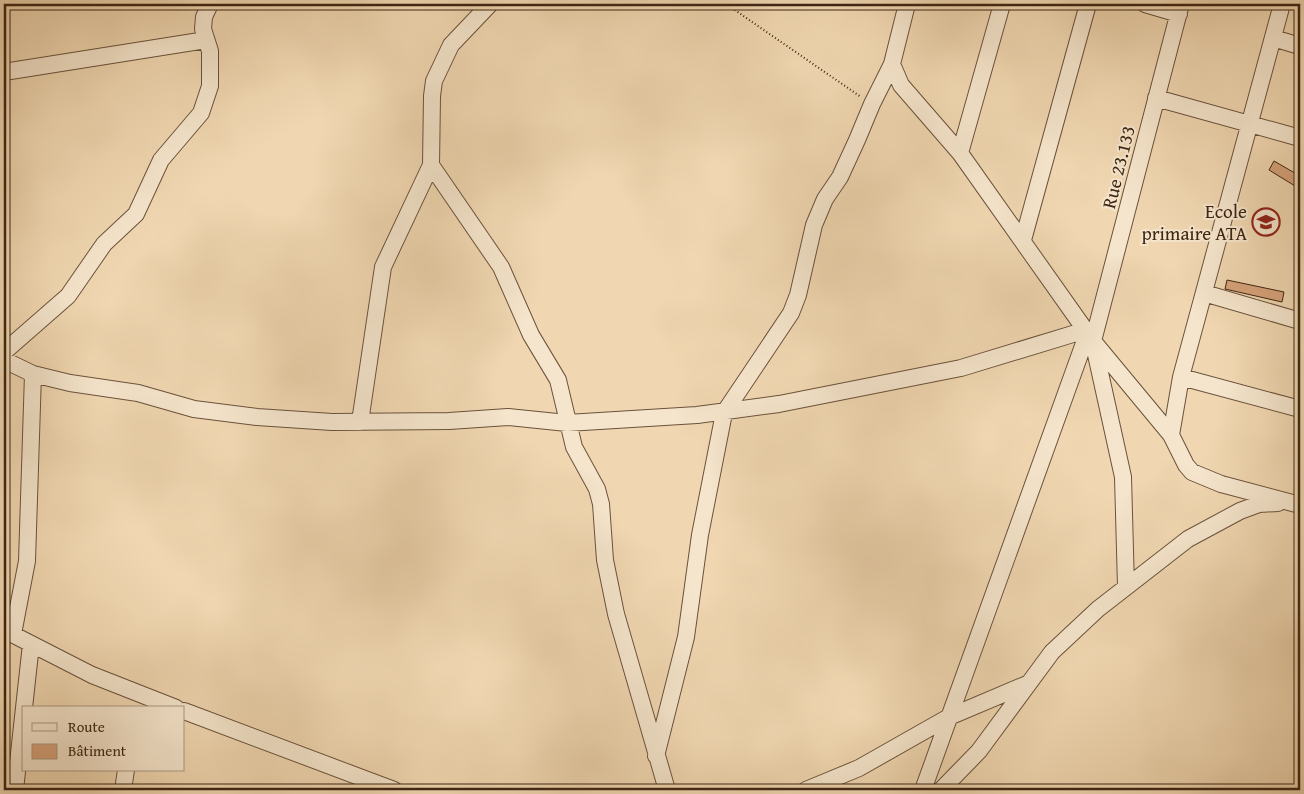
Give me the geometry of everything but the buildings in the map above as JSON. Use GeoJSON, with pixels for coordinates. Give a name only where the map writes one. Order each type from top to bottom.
{"type":"FeatureCollection","features":[{"type":"Feature","properties":{"kind":"street"},"geometry":{"type":"LineString","coordinates":[[4,352],[68,296],[104,244],[136,214],[161,160],[194,123],[206,102],[210,86],[210,51],[203,28],[204,17],[210,4]]}},
{"type":"Feature","properties":{"kind":"street"},"geometry":{"type":"LineString","coordinates":[[360,422],[384,267],[431,165],[434,81],[451,45],[490,4]]}},
{"type":"Feature","properties":{"kind":"street"},"geometry":{"type":"LineString","coordinates":[[656,756],[686,637],[700,535],[724,412],[791,313],[798,295],[814,225],[825,199],[840,176],[892,64],[907,4]]}},
{"type":"Feature","properties":{"kind":"street"},"geometry":{"type":"LineString","coordinates":[[960,153],[1002,4]]}},
{"type":"Feature","properties":{"kind":"street"},"geometry":{"type":"LineString","coordinates":[[1023,240],[1088,4]]}},
{"type":"Feature","properties":{"kind":"street"},"geometry":{"type":"LineString","coordinates":[[1145,4],[1180,9]]}},
{"type":"Feature","properties":{"kind":"street"},"geometry":{"type":"LineString","coordinates":[[1171,435],[1181,377],[1282,4]]}},
{"type":"Feature","properties":{"kind":"street","name":"Rue 23.133"},"geometry":{"type":"LineString","coordinates":[[923,790],[1089,334],[1180,9]]}},
{"type":"Feature","properties":{"kind":"street"},"geometry":{"type":"LineString","coordinates":[[1273,38],[1300,46]]}},
{"type":"Feature","properties":{"kind":"street"},"geometry":{"type":"LineString","coordinates":[[4,72],[206,40]]}},
{"type":"Feature","properties":{"kind":"street"},"geometry":{"type":"LineString","coordinates":[[892,64],[901,85],[960,153],[1089,334],[1171,435],[1180,456],[1192,472],[1221,484],[1293,504]]}},
{"type":"Feature","properties":{"kind":"street"},"geometry":{"type":"LineString","coordinates":[[1156,98],[1300,138]]}},
{"type":"Feature","properties":{"kind":"street"},"geometry":{"type":"LineString","coordinates":[[431,165],[501,267],[531,335],[558,380],[574,447],[597,490],[601,504],[605,560],[609,585],[624,646],[667,790]]}},
{"type":"Feature","properties":{"kind":"street"},"geometry":{"type":"LineString","coordinates":[[1204,293],[1300,321]]}},
{"type":"Feature","properties":{"kind":"street"},"geometry":{"type":"LineString","coordinates":[[4,360],[33,374],[70,383],[138,393],[194,409],[257,417],[360,422],[449,421],[508,417],[568,423],[724,412],[824,396],[961,368],[1089,334]]}},
{"type":"Feature","properties":{"kind":"street"},"geometry":{"type":"LineString","coordinates":[[1089,334],[1123,477],[1126,587]]}},
{"type":"Feature","properties":{"kind":"street"},"geometry":{"type":"LineString","coordinates":[[33,374],[27,561],[8,632],[77,667],[137,701],[165,706]]}},
{"type":"Feature","properties":{"kind":"street"},"geometry":{"type":"LineString","coordinates":[[1181,377],[1300,409]]}},
{"type":"Feature","properties":{"kind":"street"},"geometry":{"type":"LineString","coordinates":[[941,790],[980,751],[1052,652],[1071,633],[1126,587],[1171,551],[1240,511],[1259,504],[1293,504]]}},
{"type":"Feature","properties":{"kind":"street"},"geometry":{"type":"LineString","coordinates":[[22,706],[31,644]]}},
{"type":"Feature","properties":{"kind":"street"},"geometry":{"type":"LineString","coordinates":[[806,790],[859,768],[949,717],[1027,684]]}},
{"type":"Feature","properties":{"kind":"street"},"geometry":{"type":"LineString","coordinates":[[11,785],[22,707]]}},
{"type":"Feature","properties":{"kind":"street"},"geometry":{"type":"LineString","coordinates":[[185,711],[394,790]]}},
{"type":"Feature","properties":{"kind":"street"},"geometry":{"type":"LineString","coordinates":[[123,790],[126,772]]}},
{"type":"Feature","properties":{"kind":"path"},"geometry":{"type":"LineString","coordinates":[[726,4],[872,104]]}},
{"type":"Feature","properties":{"kind":"place","name":"Ecole primaire ATA"},"geometry":{"type":"Point","coordinates":[1266,222]}}]}
